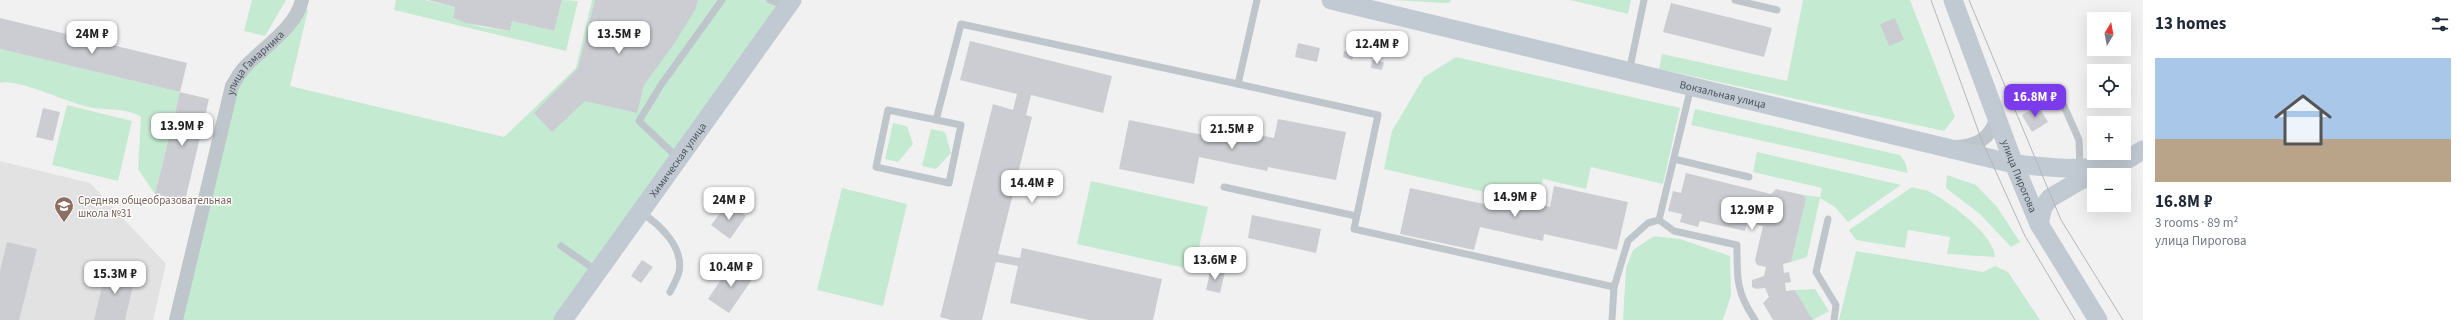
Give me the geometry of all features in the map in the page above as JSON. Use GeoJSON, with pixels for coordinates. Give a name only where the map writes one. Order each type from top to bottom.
{"type":"FeatureCollection","features":[{"type":"Feature","properties":{"kind":"main road","name":"Вокзальная улица"},"geometry":{"type":"LineString","coordinates":[[1331,0],[1358,3],[1629,72],[2014,164],[2081,169],[2099,168],[2117,164]]}},
{"type":"Feature","properties":{"kind":"main road","name":"улица Пирогова"},"geometry":{"type":"LineString","coordinates":[[1953,0],[2014,164],[2039,224],[2098,320]]}},
{"type":"Feature","properties":{"kind":"main road","name":"Химическая улица"},"geometry":{"type":"LineString","coordinates":[[563,320],[790,4]]}},
{"type":"Feature","properties":{"kind":"main road","name":"Вокзальная улица"},"geometry":{"type":"LineString","coordinates":[[2039,224],[2042,207],[2050,198],[2078,180],[2117,164],[2143,150]]}},
{"type":"Feature","properties":{"kind":"street","name":"улица Гамарника"},"geometry":{"type":"LineString","coordinates":[[176,320],[232,86],[244,68],[271,45],[296,15],[302,0]]}},
{"type":"Feature","properties":{"kind":"street"},"geometry":{"type":"LineString","coordinates":[[1939,147],[1966,146],[1982,141],[1994,129],[1997,116]]}},
{"type":"Feature","properties":{"kind":"lane"},"geometry":{"type":"LineString","coordinates":[[678,158],[639,121],[661,85],[722,0]]}},
{"type":"Feature","properties":{"kind":"lane"},"geometry":{"type":"LineString","coordinates":[[770,0],[790,4]]}},
{"type":"Feature","properties":{"kind":"lane"},"geometry":{"type":"LineString","coordinates":[[1238,84],[1257,0]]}},
{"type":"Feature","properties":{"kind":"lane"},"geometry":{"type":"LineString","coordinates":[[1629,72],[1644,0]]}},
{"type":"Feature","properties":{"kind":"lane"},"geometry":{"type":"LineString","coordinates":[[1735,0],[1777,10]]}},
{"type":"Feature","properties":{"kind":"lane"},"geometry":{"type":"LineString","coordinates":[[936,120],[961,24],[1378,115],[1354,229],[1614,286]]}},
{"type":"Feature","properties":{"kind":"lane"},"geometry":{"type":"LineString","coordinates":[[1659,220],[1691,87]]}},
{"type":"Feature","properties":{"kind":"lane"},"geometry":{"type":"LineString","coordinates":[[2064,106],[2079,140],[2081,169]]}},
{"type":"Feature","properties":{"kind":"lane"},"geometry":{"type":"LineString","coordinates":[[888,110],[936,120],[961,125],[949,183],[876,167],[888,110]]}},
{"type":"Feature","properties":{"kind":"lane"},"geometry":{"type":"LineString","coordinates":[[1674,159],[1749,177]]}},
{"type":"Feature","properties":{"kind":"lane"},"geometry":{"type":"LineString","coordinates":[[1224,187],[1356,216]]}},
{"type":"Feature","properties":{"kind":"lane"},"geometry":{"type":"LineString","coordinates":[[640,211],[659,224],[675,247],[680,259],[679,273],[670,292]]}},
{"type":"Feature","properties":{"kind":"lane"},"geometry":{"type":"LineString","coordinates":[[1828,219],[1816,272],[1836,305],[1834,320]]}},
{"type":"Feature","properties":{"kind":"lane"},"geometry":{"type":"LineString","coordinates":[[1612,320],[1614,286],[1628,241],[1648,223],[1659,220]]}},
{"type":"Feature","properties":{"kind":"lane"},"geometry":{"type":"LineString","coordinates":[[1659,220],[1674,231],[1737,245],[1737,271],[1742,300],[1755,320]]}},
{"type":"Feature","properties":{"kind":"lane"},"geometry":{"type":"LineString","coordinates":[[561,246],[597,271]]}},
{"type":"Feature","properties":{"kind":"shaded area","name":"Средняя общеобразовательная школа №31"},"geometry":{"type":"Polygon","coordinates":[[[0,161],[90,183],[166,264],[153,320],[0,320],[0,161]]]}},
{"type":"Feature","properties":{"kind":"green space"},"geometry":{"type":"Polygon","coordinates":[[[252,0],[286,0],[265,36],[244,31],[252,0]]]}},
{"type":"Feature","properties":{"kind":"green space"},"geometry":{"type":"Polygon","coordinates":[[[396,0],[425,0],[455,7],[453,18],[481,27],[509,31],[512,21],[554,31],[562,0],[578,1],[566,51],[394,10],[396,0]]]}},
{"type":"Feature","properties":{"kind":"green space"},"geometry":{"type":"Polygon","coordinates":[[[592,0],[792,0],[563,320],[176,320],[232,86],[300,9],[308,10],[290,86],[504,137],[576,68],[592,0]]]}},
{"type":"Feature","properties":{"kind":"green space"},"geometry":{"type":"Polygon","coordinates":[[[1394,0],[1451,1],[1448,3],[1442,3],[1394,0]]]}},
{"type":"Feature","properties":{"kind":"green space"},"geometry":{"type":"Polygon","coordinates":[[[1570,0],[1631,0],[1628,14],[1570,0]]]}},
{"type":"Feature","properties":{"kind":"green space"},"geometry":{"type":"Polygon","coordinates":[[[1803,0],[1910,0],[1955,117],[1944,131],[1659,69],[1662,54],[1787,81],[1803,0]]]}},
{"type":"Feature","properties":{"kind":"green space"},"geometry":{"type":"Polygon","coordinates":[[[0,49],[180,92],[155,194],[138,169],[141,117],[122,110],[79,105],[18,84],[8,82],[0,83],[0,49]]]}},
{"type":"Feature","properties":{"kind":"green space"},"geometry":{"type":"Polygon","coordinates":[[[1456,57],[1680,108],[1663,184],[1591,167],[1586,189],[1543,179],[1537,204],[1384,169],[1392,131],[1424,77],[1456,57]]]}},
{"type":"Feature","properties":{"kind":"green space"},"geometry":{"type":"Polygon","coordinates":[[[67,105],[132,121],[118,181],[52,165],[67,105]]]}},
{"type":"Feature","properties":{"kind":"green space"},"geometry":{"type":"Polygon","coordinates":[[[1695,109],[1900,155],[1905,162],[1908,173],[1691,125],[1695,109]]]}},
{"type":"Feature","properties":{"kind":"green space"},"geometry":{"type":"Polygon","coordinates":[[[893,123],[907,126],[913,144],[898,162],[885,159],[893,123]]]}},
{"type":"Feature","properties":{"kind":"green space"},"geometry":{"type":"Polygon","coordinates":[[[931,129],[945,132],[951,153],[936,169],[922,166],[931,129]]]}},
{"type":"Feature","properties":{"kind":"green space"},"geometry":{"type":"Polygon","coordinates":[[[1757,152],[1901,185],[1848,222],[1835,207],[1820,198],[1807,257],[1791,262],[1806,199],[1803,195],[1820,197],[1822,188],[1753,172],[1757,152]]]}},
{"type":"Feature","properties":{"kind":"green space"},"geometry":{"type":"Polygon","coordinates":[[[1947,175],[1976,185],[1997,207],[2020,242],[2011,247],[1980,214],[1946,188],[1947,175]]]}},
{"type":"Feature","properties":{"kind":"green space"},"geometry":{"type":"Polygon","coordinates":[[[1091,181],[1208,207],[1194,270],[1077,244],[1091,181]]]}},
{"type":"Feature","properties":{"kind":"green space"},"geometry":{"type":"Polygon","coordinates":[[[1912,187],[1930,192],[1959,211],[1979,229],[1987,239],[1993,248],[1995,257],[1947,254],[1950,237],[1908,230],[1905,248],[1856,240],[1849,230],[1912,187]]]}},
{"type":"Feature","properties":{"kind":"green space"},"geometry":{"type":"Polygon","coordinates":[[[842,188],[907,204],[883,306],[817,290],[842,188]]]}},
{"type":"Feature","properties":{"kind":"green space"},"geometry":{"type":"Polygon","coordinates":[[[1654,236],[1680,239],[1730,256],[1731,295],[1723,320],[1623,320],[1626,268],[1633,250],[1654,236]]]}},
{"type":"Feature","properties":{"kind":"green space"},"geometry":{"type":"Polygon","coordinates":[[[1856,251],[1983,272],[1995,266],[2008,272],[2040,320],[1839,320],[1856,251]]]}},
{"type":"Feature","properties":{"kind":"green space"},"geometry":{"type":"Polygon","coordinates":[[[1815,289],[1829,311],[1813,320],[1795,290],[1815,289]]]}},
{"type":"Feature","properties":{"kind":"building"},"geometry":{"type":"Polygon","coordinates":[[[428,0],[562,0],[554,31],[512,21],[510,31],[466,23],[453,18],[455,7],[428,0]]]}},
{"type":"Feature","properties":{"kind":"building"},"geometry":{"type":"Polygon","coordinates":[[[595,0],[698,0],[695,10],[674,44],[644,85],[637,113],[585,101],[552,132],[534,113],[578,68],[595,0]]]}},
{"type":"Feature","properties":{"kind":"building"},"geometry":{"type":"Polygon","coordinates":[[[1671,3],[1772,28],[1764,57],[1663,32],[1671,3]]]}},
{"type":"Feature","properties":{"kind":"building"},"geometry":{"type":"Polygon","coordinates":[[[0,18],[187,63],[180,92],[0,49],[0,18]]]}},
{"type":"Feature","properties":{"kind":"building"},"geometry":{"type":"Polygon","coordinates":[[[1895,18],[1904,40],[1889,46],[1880,24],[1895,18]]]}},
{"type":"Feature","properties":{"kind":"building"},"geometry":{"type":"Polygon","coordinates":[[[970,41],[1112,76],[1103,113],[1031,95],[1026,115],[1032,117],[998,254],[1020,258],[1022,248],[1162,279],[1153,320],[1089,320],[1010,303],[1018,266],[996,262],[982,320],[951,320],[940,317],[993,104],[1013,110],[1017,94],[960,80],[970,41]]]}},
{"type":"Feature","properties":{"kind":"building"},"geometry":{"type":"Polygon","coordinates":[[[1298,43],[1320,48],[1317,62],[1295,57],[1298,43]]]}},
{"type":"Feature","properties":{"kind":"building"},"geometry":{"type":"Polygon","coordinates":[[[1344,51],[1354,54],[1352,60],[1343,57],[1344,51]]]}},
{"type":"Feature","properties":{"kind":"building"},"geometry":{"type":"Polygon","coordinates":[[[1372,60],[1384,62],[1382,70],[1371,68],[1372,60]]]}},
{"type":"Feature","properties":{"kind":"building"},"geometry":{"type":"Polygon","coordinates":[[[180,92],[209,99],[185,201],[155,194],[180,92]]]}},
{"type":"Feature","properties":{"kind":"building"},"geometry":{"type":"Polygon","coordinates":[[[2038,105],[2048,122],[2032,132],[2022,115],[2038,105]]]}},
{"type":"Feature","properties":{"kind":"building"},"geometry":{"type":"Polygon","coordinates":[[[43,108],[60,112],[53,141],[36,137],[43,108]]]}},
{"type":"Feature","properties":{"kind":"building"},"geometry":{"type":"Polygon","coordinates":[[[1278,119],[1346,132],[1336,180],[1268,167],[1267,171],[1199,157],[1194,184],[1119,169],[1129,120],[1203,135],[1206,125],[1274,138],[1278,119]]]}},
{"type":"Feature","properties":{"kind":"building"},"geometry":{"type":"Polygon","coordinates":[[[1686,173],[1771,194],[1776,189],[1803,195],[1806,199],[1791,262],[1783,264],[1784,273],[1789,272],[1791,282],[1785,283],[1786,291],[1795,290],[1813,320],[1773,320],[1763,303],[1769,297],[1765,288],[1756,289],[1752,287],[1752,280],[1764,276],[1766,267],[1757,265],[1755,260],[1763,226],[1747,222],[1745,231],[1700,221],[1698,227],[1680,222],[1682,214],[1668,211],[1673,191],[1681,193],[1686,173]]]}},
{"type":"Feature","properties":{"kind":"building"},"geometry":{"type":"Polygon","coordinates":[[[1554,186],[1628,202],[1617,250],[1544,234],[1543,241],[1480,227],[1474,250],[1400,234],[1410,188],[1484,204],[1487,193],[1550,207],[1554,186]]]}},
{"type":"Feature","properties":{"kind":"building"},"geometry":{"type":"Polygon","coordinates":[[[728,203],[746,216],[730,239],[711,225],[728,203]]]}},
{"type":"Feature","properties":{"kind":"building"},"geometry":{"type":"Polygon","coordinates":[[[1252,215],[1321,229],[1316,253],[1248,238],[1252,215]]]}},
{"type":"Feature","properties":{"kind":"building"},"geometry":{"type":"Polygon","coordinates":[[[7,242],[37,249],[19,320],[0,320],[0,271],[7,242]]]}},
{"type":"Feature","properties":{"kind":"building"},"geometry":{"type":"Polygon","coordinates":[[[642,260],[653,267],[641,283],[631,276],[642,260]]]}},
{"type":"Feature","properties":{"kind":"building"},"geometry":{"type":"Polygon","coordinates":[[[732,263],[753,278],[729,313],[708,299],[732,263]]]}},
{"type":"Feature","properties":{"kind":"building"},"geometry":{"type":"Polygon","coordinates":[[[107,266],[136,273],[125,320],[94,320],[107,266]]]}},
{"type":"Feature","properties":{"kind":"building"},"geometry":{"type":"Polygon","coordinates":[[[1211,268],[1225,272],[1220,293],[1206,290],[1211,268]]]}},
{"type":"Feature","properties":{"kind":"tram line"},"geometry":{"type":"LineString","coordinates":[[1931,0],[1982,141],[2025,236],[2075,320]]}},
{"type":"Feature","properties":{"kind":"tram line"},"geometry":{"type":"LineString","coordinates":[[1969,0],[2061,220],[2123,320]]}},
{"type":"Feature","properties":{"kind":"place","name":"Средняя общеобразовательная школа №31"},"geometry":{"type":"Point","coordinates":[64,223]}}]}
